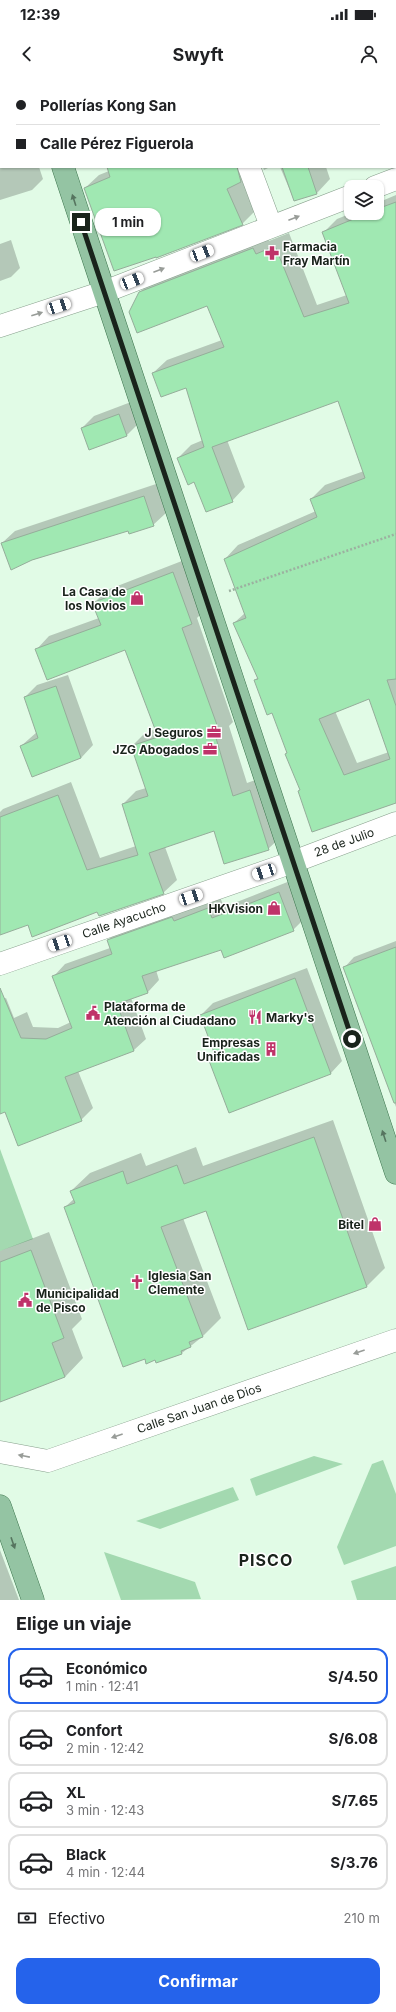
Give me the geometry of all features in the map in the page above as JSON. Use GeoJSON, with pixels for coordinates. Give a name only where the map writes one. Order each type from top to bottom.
{"type":"FeatureCollection","features":[{"type":"Feature","properties":{"kind":"main road"},"geometry":{"type":"LineString","coordinates":[[63,168],[396,1173]]}},
{"type":"Feature","properties":{"kind":"main road"},"geometry":{"type":"LineString","coordinates":[[0,1506],[33,1600]]}},
{"type":"Feature","properties":{"kind":"street"},"geometry":{"type":"LineString","coordinates":[[249,168],[271,226]]}},
{"type":"Feature","properties":{"kind":"street"},"geometry":{"type":"LineString","coordinates":[[384,184],[396,179]]}},
{"type":"Feature","properties":{"kind":"street"},"geometry":{"type":"LineString","coordinates":[[0,326],[104,292],[344,199]]}},
{"type":"Feature","properties":{"kind":"street","name":"28 de Julio"},"geometry":{"type":"LineString","coordinates":[[293,862],[396,823]]}},
{"type":"Feature","properties":{"kind":"street","name":"Calle Ayacucho"},"geometry":{"type":"LineString","coordinates":[[0,964],[293,862]]}},
{"type":"Feature","properties":{"kind":"street","name":"Calle San Juan de Dios"},"geometry":{"type":"LineString","coordinates":[[0,1452],[48,1461],[396,1340]]}},
{"type":"Feature","properties":{"kind":"path"},"geometry":{"type":"LineString","coordinates":[[205,599],[396,534]]}},
{"type":"Feature","properties":{"kind":"green space"},"geometry":{"type":"Polygon","coordinates":[[[0,1149],[33,1239],[0,1251],[0,1149]]]}},
{"type":"Feature","properties":{"kind":"green space"},"geometry":{"type":"Polygon","coordinates":[[[314,1456],[343,1464],[256,1496],[250,1479],[314,1456]]]}},
{"type":"Feature","properties":{"kind":"green space"},"geometry":{"type":"Polygon","coordinates":[[[383,1460],[396,1494],[396,1546],[344,1565],[337,1547],[372,1464],[383,1460]]]}},
{"type":"Feature","properties":{"kind":"green space"},"geometry":{"type":"Polygon","coordinates":[[[233,1487],[239,1500],[160,1529],[136,1521],[233,1487]]]}},
{"type":"Feature","properties":{"kind":"green space"},"geometry":{"type":"Polygon","coordinates":[[[104,1552],[195,1582],[201,1599],[121,1600],[104,1552]]]}},
{"type":"Feature","properties":{"kind":"green space"},"geometry":{"type":"Polygon","coordinates":[[[396,1566],[396,1600],[357,1600],[351,1581],[396,1566]]]}},
{"type":"Feature","properties":{"kind":"building"},"geometry":{"type":"Polygon","coordinates":[[[107,168],[237,168],[241,182],[227,189],[243,225],[156,258],[114,271],[84,188],[110,177],[107,168]]]}},
{"type":"Feature","properties":{"kind":"building"},"geometry":{"type":"Polygon","coordinates":[[[282,168],[308,168],[317,194],[294,201],[282,168]]]}},
{"type":"Feature","properties":{"kind":"building"},"geometry":{"type":"Polygon","coordinates":[[[396,202],[396,679],[387,680],[396,706],[396,803],[312,832],[298,791],[300,790],[285,754],[287,753],[272,713],[267,715],[254,680],[258,679],[233,623],[246,618],[224,559],[317,517],[310,499],[365,478],[338,401],[212,447],[233,502],[206,512],[194,482],[188,485],[177,458],[204,447],[186,388],[161,397],[152,373],[224,347],[207,306],[137,333],[129,312],[139,292],[253,248],[256,254],[275,246],[304,317],[349,303],[322,232],[351,220],[384,220],[384,206],[396,202]],[[369,699],[319,719],[344,775],[390,759],[369,699]]]}},
{"type":"Feature","properties":{"kind":"building"},"geometry":{"type":"Polygon","coordinates":[[[119,414],[127,436],[89,450],[81,428],[119,414]]]}},
{"type":"Feature","properties":{"kind":"building"},"geometry":{"type":"Polygon","coordinates":[[[144,496],[154,526],[129,534],[128,531],[32,560],[11,570],[1,543],[144,496]]]}},
{"type":"Feature","properties":{"kind":"building"},"geometry":{"type":"Polygon","coordinates":[[[173,572],[192,624],[182,628],[221,736],[216,738],[233,796],[250,790],[269,850],[224,864],[214,831],[149,853],[164,894],[99,916],[97,912],[32,937],[28,925],[0,935],[0,817],[58,795],[87,870],[138,855],[122,804],[148,796],[131,746],[158,737],[125,650],[47,680],[35,649],[101,625],[92,603],[173,572]]]}},
{"type":"Feature","properties":{"kind":"building"},"geometry":{"type":"Polygon","coordinates":[[[56,686],[81,758],[32,777],[20,746],[38,738],[24,697],[56,686]]]}},
{"type":"Feature","properties":{"kind":"building"},"geometry":{"type":"Polygon","coordinates":[[[279,892],[294,931],[224,958],[221,950],[142,976],[148,993],[117,1004],[134,1051],[65,1077],[82,1121],[18,1146],[5,1112],[0,1114],[0,988],[21,1038],[46,1039],[72,1028],[52,976],[112,954],[107,940],[172,917],[174,921],[208,908],[212,918],[279,892]]]}},
{"type":"Feature","properties":{"kind":"building"},"geometry":{"type":"Polygon","coordinates":[[[396,947],[396,1103],[394,1103],[343,967],[396,947]]]}},
{"type":"Feature","properties":{"kind":"building"},"geometry":{"type":"Polygon","coordinates":[[[295,978],[331,1074],[229,1113],[208,1058],[215,1055],[200,1015],[295,978]]]}},
{"type":"Feature","properties":{"kind":"building"},"geometry":{"type":"Polygon","coordinates":[[[314,1137],[367,1287],[248,1330],[206,1211],[161,1227],[203,1337],[189,1342],[191,1347],[181,1351],[182,1354],[156,1363],[155,1360],[146,1364],[145,1359],[123,1367],[64,1207],[75,1203],[70,1191],[123,1171],[127,1184],[177,1165],[184,1184],[314,1137]]]}},
{"type":"Feature","properties":{"kind":"building","name":"Municipalidad de Pisco"},"geometry":{"type":"Polygon","coordinates":[[[31,1250],[64,1338],[52,1343],[65,1377],[0,1402],[0,1262],[31,1250]]]}},
{"type":"Feature","properties":{"kind":"place","name":"Farmacia Fray Martín"},"geometry":{"type":"Point","coordinates":[272,253]}},
{"type":"Feature","properties":{"kind":"place","name":"La Casa de los Novios"},"geometry":{"type":"Point","coordinates":[137,598]}},
{"type":"Feature","properties":{"kind":"place","name":"J Seguros"},"geometry":{"type":"Point","coordinates":[214,732]}},
{"type":"Feature","properties":{"kind":"place","name":"JZG Abogados"},"geometry":{"type":"Point","coordinates":[210,749]}},
{"type":"Feature","properties":{"kind":"place","name":"HKVision"},"geometry":{"type":"Point","coordinates":[274,908]}},
{"type":"Feature","properties":{"kind":"place","name":"Plataforma de Atención al Ciudadano"},"geometry":{"type":"Point","coordinates":[93,1013]}},
{"type":"Feature","properties":{"kind":"place","name":"Marky's"},"geometry":{"type":"Point","coordinates":[255,1017]}},
{"type":"Feature","properties":{"kind":"place","name":"Empresas Unificadas"},"geometry":{"type":"Point","coordinates":[271,1049]}},
{"type":"Feature","properties":{"kind":"place","name":"Bitel"},"geometry":{"type":"Point","coordinates":[375,1224]}},
{"type":"Feature","properties":{"kind":"place","name":"Iglesia San Clemente"},"geometry":{"type":"Point","coordinates":[137,1282]}},
{"type":"Feature","properties":{"kind":"place","name":"Municipalidad de Pisco"},"geometry":{"type":"Point","coordinates":[25,1300]}},
{"type":"Feature","properties":{"kind":"district","name":"PISCO"},"geometry":{"type":"Point","coordinates":[266,1560]}},
{"type":"Feature","properties":{"kind":"route"},"geometry":{"type":"LineString","coordinates":[[81,222],[352,1039]]}}]}
